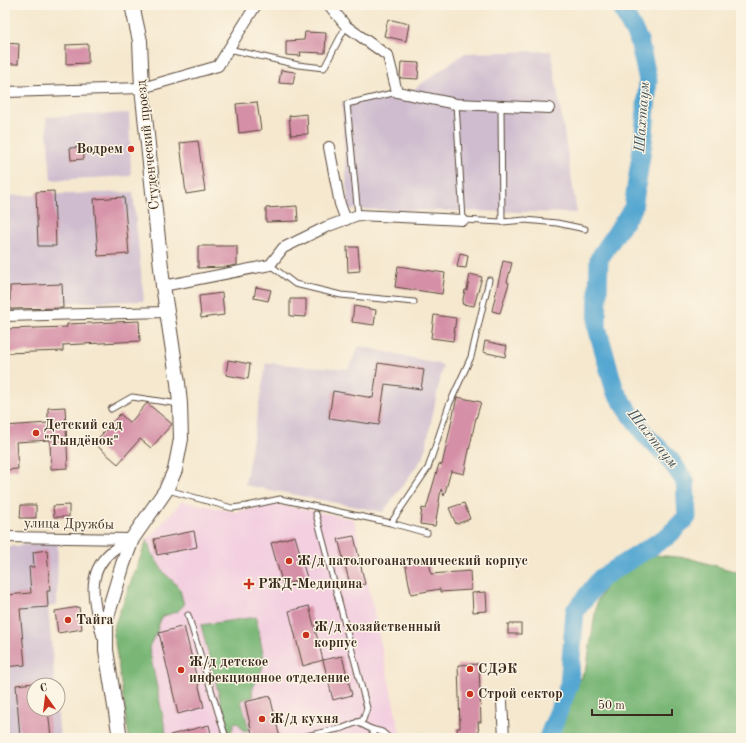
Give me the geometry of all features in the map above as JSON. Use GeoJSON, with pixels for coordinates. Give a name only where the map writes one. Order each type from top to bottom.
{"type":"FeatureCollection","features":[{"type":"Feature","properties":{"kind":"street","name":"Студенческий проезд"},"geometry":{"type":"LineString","coordinates":[[120,738],[106,650],[106,620],[132,540],[166,490],[175,470],[181,439],[178,383],[163,286],[142,88],[140,42],[132,5]]}},
{"type":"Feature","properties":{"kind":"street"},"geometry":{"type":"LineString","coordinates":[[5,92],[142,88],[218,66],[256,5]]}},
{"type":"Feature","properties":{"kind":"street"},"geometry":{"type":"LineString","coordinates":[[329,5],[346,26],[388,56],[397,92],[456,104],[549,108]]}},
{"type":"Feature","properties":{"kind":"street"},"geometry":{"type":"LineString","coordinates":[[329,147],[340,204],[346,220]]}},
{"type":"Feature","properties":{"kind":"street"},"geometry":{"type":"LineString","coordinates":[[163,286],[270,265],[283,248],[326,227],[358,215],[463,220]]}},
{"type":"Feature","properties":{"kind":"street"},"geometry":{"type":"LineString","coordinates":[[5,316],[167,312]]}},
{"type":"Feature","properties":{"kind":"street","name":"улица Дружбы"},"geometry":{"type":"LineString","coordinates":[[5,537],[132,540]]}},
{"type":"Feature","properties":{"kind":"street"},"geometry":{"type":"LineString","coordinates":[[106,650],[96,610],[94,578],[98,566],[104,559],[116,548],[132,540]]}},
{"type":"Feature","properties":{"kind":"street"},"geometry":{"type":"LineString","coordinates":[[502,702],[504,738]]}},
{"type":"Feature","properties":{"kind":"lane"},"geometry":{"type":"LineString","coordinates":[[229,49],[298,65],[324,68],[346,26]]}},
{"type":"Feature","properties":{"kind":"lane"},"geometry":{"type":"LineString","coordinates":[[358,215],[348,104],[397,92]]}},
{"type":"Feature","properties":{"kind":"lane"},"geometry":{"type":"LineString","coordinates":[[456,104],[463,220],[502,222],[525,220],[557,223],[585,229]]}},
{"type":"Feature","properties":{"kind":"lane"},"geometry":{"type":"LineString","coordinates":[[501,106],[502,222]]}},
{"type":"Feature","properties":{"kind":"lane"},"geometry":{"type":"LineString","coordinates":[[270,265],[295,284],[341,295],[414,302]]}},
{"type":"Feature","properties":{"kind":"lane"},"geometry":{"type":"LineString","coordinates":[[392,522],[428,468],[450,405],[471,357],[490,280]]}},
{"type":"Feature","properties":{"kind":"lane"},"geometry":{"type":"LineString","coordinates":[[111,409],[132,397],[180,404]]}},
{"type":"Feature","properties":{"kind":"lane"},"geometry":{"type":"LineString","coordinates":[[166,490],[232,508],[280,499],[392,522],[427,533]]}},
{"type":"Feature","properties":{"kind":"lane"},"geometry":{"type":"LineString","coordinates":[[297,738],[343,728],[362,720],[367,708],[316,514]]}},
{"type":"Feature","properties":{"kind":"lane"},"geometry":{"type":"LineString","coordinates":[[188,615],[226,738]]}},
{"type":"Feature","properties":{"kind":"lane"},"geometry":{"type":"LineString","coordinates":[[357,722],[371,729],[382,732],[389,738]]}},
{"type":"Feature","properties":{"kind":"lane"},"geometry":{"type":"LineString","coordinates":[[371,729],[375,738]]}},
{"type":"Feature","properties":{"kind":"shaded area"},"geometry":{"type":"Polygon","coordinates":[[[551,51],[577,213],[348,209],[342,103],[414,89],[465,53],[551,51]]]}},
{"type":"Feature","properties":{"kind":"shaded area"},"geometry":{"type":"Polygon","coordinates":[[[129,113],[131,176],[51,180],[46,117],[129,113]]]}},
{"type":"Feature","properties":{"kind":"shaded area"},"geometry":{"type":"Polygon","coordinates":[[[133,192],[144,301],[5,303],[5,196],[133,192]]]}},
{"type":"Feature","properties":{"kind":"shaded area"},"geometry":{"type":"Polygon","coordinates":[[[359,346],[443,365],[424,456],[383,512],[245,485],[266,363],[348,369],[359,346]]]}},
{"type":"Feature","properties":{"kind":"shaded area","name":"РЖД-Медицина"},"geometry":{"type":"Polygon","coordinates":[[[182,501],[235,512],[277,504],[354,519],[401,738],[129,738],[113,629],[147,540],[182,501]]]}},
{"type":"Feature","properties":{"kind":"shaded area"},"geometry":{"type":"Polygon","coordinates":[[[58,542],[57,605],[48,607],[54,677],[26,677],[26,717],[58,717],[60,738],[5,738],[5,547],[58,542]]]}},
{"type":"Feature","properties":{"kind":"green space"},"geometry":{"type":"Polygon","coordinates":[[[147,540],[152,554],[165,574],[180,590],[184,605],[177,612],[163,616],[149,648],[167,738],[129,738],[113,629],[147,540]]]}},
{"type":"Feature","properties":{"kind":"green space"},"geometry":{"type":"Polygon","coordinates":[[[654,555],[688,558],[741,573],[741,738],[552,738],[587,666],[597,601],[610,580],[629,567],[654,555]]]}},
{"type":"Feature","properties":{"kind":"green space"},"geometry":{"type":"Polygon","coordinates":[[[256,617],[264,659],[262,670],[256,679],[252,691],[253,697],[241,700],[249,730],[244,731],[239,724],[235,722],[232,731],[229,734],[201,625],[256,617]]]}},
{"type":"Feature","properties":{"kind":"building"},"geometry":{"type":"Polygon","coordinates":[[[388,19],[409,24],[406,41],[384,36],[388,19]]]}},
{"type":"Feature","properties":{"kind":"building"},"geometry":{"type":"Polygon","coordinates":[[[305,32],[326,33],[325,53],[300,52],[301,56],[286,55],[286,41],[304,40],[305,32]]]}},
{"type":"Feature","properties":{"kind":"building"},"geometry":{"type":"Polygon","coordinates":[[[5,43],[19,44],[18,64],[5,64],[5,43]]]}},
{"type":"Feature","properties":{"kind":"building"},"geometry":{"type":"Polygon","coordinates":[[[88,44],[88,63],[66,64],[66,45],[88,44]]]}},
{"type":"Feature","properties":{"kind":"building"},"geometry":{"type":"Polygon","coordinates":[[[401,62],[419,63],[418,79],[400,78],[401,62]]]}},
{"type":"Feature","properties":{"kind":"building"},"geometry":{"type":"Polygon","coordinates":[[[281,70],[295,72],[293,84],[279,83],[281,70]]]}},
{"type":"Feature","properties":{"kind":"building"},"geometry":{"type":"Polygon","coordinates":[[[257,102],[261,130],[239,133],[236,104],[257,102]]]}},
{"type":"Feature","properties":{"kind":"building"},"geometry":{"type":"Polygon","coordinates":[[[307,114],[308,134],[291,135],[289,116],[307,114]]]}},
{"type":"Feature","properties":{"kind":"building"},"geometry":{"type":"Polygon","coordinates":[[[198,141],[205,191],[186,194],[180,143],[198,141]]]}},
{"type":"Feature","properties":{"kind":"building"},"geometry":{"type":"Polygon","coordinates":[[[83,147],[84,159],[71,160],[70,148],[83,147]]]}},
{"type":"Feature","properties":{"kind":"building"},"geometry":{"type":"Polygon","coordinates":[[[54,191],[56,246],[38,246],[36,192],[54,191]]]}},
{"type":"Feature","properties":{"kind":"building"},"geometry":{"type":"Polygon","coordinates":[[[124,197],[129,254],[98,256],[94,199],[124,197]]]}},
{"type":"Feature","properties":{"kind":"building"},"geometry":{"type":"Polygon","coordinates":[[[297,206],[298,221],[266,222],[266,208],[297,206]]]}},
{"type":"Feature","properties":{"kind":"building"},"geometry":{"type":"Polygon","coordinates":[[[198,246],[237,246],[237,265],[198,268],[198,246]]]}},
{"type":"Feature","properties":{"kind":"building"},"geometry":{"type":"Polygon","coordinates":[[[347,247],[358,247],[360,271],[348,272],[347,247]]]}},
{"type":"Feature","properties":{"kind":"building"},"geometry":{"type":"Polygon","coordinates":[[[460,253],[468,255],[466,268],[457,267],[460,253]]]}},
{"type":"Feature","properties":{"kind":"building"},"geometry":{"type":"Polygon","coordinates":[[[503,261],[512,263],[507,282],[509,283],[500,313],[492,311],[503,261]]]}},
{"type":"Feature","properties":{"kind":"building"},"geometry":{"type":"Polygon","coordinates":[[[398,266],[445,273],[442,294],[395,287],[398,266]]]}},
{"type":"Feature","properties":{"kind":"building"},"geometry":{"type":"Polygon","coordinates":[[[470,274],[482,277],[474,306],[462,304],[465,290],[467,290],[470,274]]]}},
{"type":"Feature","properties":{"kind":"building"},"geometry":{"type":"Polygon","coordinates":[[[62,284],[63,308],[10,309],[10,286],[62,284]]]}},
{"type":"Feature","properties":{"kind":"building"},"geometry":{"type":"Polygon","coordinates":[[[256,287],[271,290],[268,301],[254,298],[256,287]]]}},
{"type":"Feature","properties":{"kind":"building"},"geometry":{"type":"Polygon","coordinates":[[[222,293],[224,315],[201,318],[199,296],[222,293]]]}},
{"type":"Feature","properties":{"kind":"building"},"geometry":{"type":"Polygon","coordinates":[[[290,299],[306,299],[306,317],[290,316],[290,299]]]}},
{"type":"Feature","properties":{"kind":"building"},"geometry":{"type":"Polygon","coordinates":[[[354,306],[376,310],[374,325],[352,322],[354,306]]]}},
{"type":"Feature","properties":{"kind":"building"},"geometry":{"type":"Polygon","coordinates":[[[434,315],[456,318],[453,341],[431,338],[434,315]]]}},
{"type":"Feature","properties":{"kind":"building"},"geometry":{"type":"Polygon","coordinates":[[[139,321],[140,341],[63,345],[63,351],[5,353],[5,329],[67,327],[67,324],[139,321]]]}},
{"type":"Feature","properties":{"kind":"building"},"geometry":{"type":"Polygon","coordinates":[[[485,341],[507,346],[505,357],[483,352],[485,341]]]}},
{"type":"Feature","properties":{"kind":"building"},"geometry":{"type":"Polygon","coordinates":[[[228,360],[250,364],[248,379],[226,375],[228,360]]]}},
{"type":"Feature","properties":{"kind":"building"},"geometry":{"type":"Polygon","coordinates":[[[378,363],[424,370],[421,389],[385,384],[379,425],[329,418],[333,391],[373,398],[378,363]]]}},
{"type":"Feature","properties":{"kind":"building"},"geometry":{"type":"Polygon","coordinates":[[[457,397],[481,402],[475,422],[464,474],[451,471],[444,496],[441,489],[435,526],[420,524],[422,508],[426,509],[439,464],[442,465],[457,397]]]}},
{"type":"Feature","properties":{"kind":"building"},"geometry":{"type":"Polygon","coordinates":[[[147,403],[172,424],[151,448],[140,439],[118,464],[94,443],[120,414],[130,423],[147,403]]]}},
{"type":"Feature","properties":{"kind":"building","name":"Детский сад \"Тындёнок\""},"geometry":{"type":"Polygon","coordinates":[[[65,407],[68,468],[51,469],[50,440],[16,442],[18,469],[5,470],[5,426],[48,423],[48,408],[65,407]]]}},
{"type":"Feature","properties":{"kind":"building"},"geometry":{"type":"Polygon","coordinates":[[[464,503],[470,519],[456,524],[449,508],[464,503]]]}},
{"type":"Feature","properties":{"kind":"building"},"geometry":{"type":"Polygon","coordinates":[[[21,505],[36,505],[36,518],[20,518],[21,505]]]}},
{"type":"Feature","properties":{"kind":"building"},"geometry":{"type":"Polygon","coordinates":[[[69,505],[69,517],[54,517],[53,506],[69,505]]]}},
{"type":"Feature","properties":{"kind":"building"},"geometry":{"type":"Polygon","coordinates":[[[194,531],[197,547],[157,555],[154,539],[194,531]]]}},
{"type":"Feature","properties":{"kind":"building","name":"Ж/д патологоанатомический корпус"},"geometry":{"type":"Polygon","coordinates":[[[295,536],[307,578],[283,585],[271,543],[295,536]]]}},
{"type":"Feature","properties":{"kind":"building"},"geometry":{"type":"Polygon","coordinates":[[[354,536],[365,584],[351,588],[338,539],[354,536]]]}},
{"type":"Feature","properties":{"kind":"building"},"geometry":{"type":"Polygon","coordinates":[[[47,550],[50,591],[47,591],[48,607],[20,609],[25,665],[5,667],[5,595],[31,593],[29,567],[34,567],[33,552],[47,550]]]}},
{"type":"Feature","properties":{"kind":"building"},"geometry":{"type":"Polygon","coordinates":[[[429,559],[431,574],[470,571],[471,590],[440,592],[440,589],[411,594],[405,562],[429,559]]]}},
{"type":"Feature","properties":{"kind":"building"},"geometry":{"type":"Polygon","coordinates":[[[486,592],[487,611],[473,612],[472,593],[486,592]]]}},
{"type":"Feature","properties":{"kind":"building","name":"Ж/д хозяйственный корпус"},"geometry":{"type":"Polygon","coordinates":[[[309,606],[323,660],[303,666],[289,611],[309,606]]]}},
{"type":"Feature","properties":{"kind":"building","name":"Тайга"},"geometry":{"type":"Polygon","coordinates":[[[79,607],[82,629],[58,633],[55,611],[79,607]]]}},
{"type":"Feature","properties":{"kind":"building"},"geometry":{"type":"Polygon","coordinates":[[[508,624],[521,624],[521,634],[508,634],[508,624]]]}},
{"type":"Feature","properties":{"kind":"building","name":"Ж/д детское инфекционное отделение"},"geometry":{"type":"Polygon","coordinates":[[[184,626],[204,707],[178,714],[159,633],[184,626]]]}},
{"type":"Feature","properties":{"kind":"building"},"geometry":{"type":"Polygon","coordinates":[[[342,656],[352,695],[333,700],[323,660],[342,656]]]}},
{"type":"Feature","properties":{"kind":"building","name":"Строй сектор"},"geometry":{"type":"Polygon","coordinates":[[[479,664],[481,722],[478,722],[479,738],[458,738],[457,728],[460,728],[458,665],[479,664]]]}},
{"type":"Feature","properties":{"kind":"building"},"geometry":{"type":"Polygon","coordinates":[[[26,684],[26,717],[49,717],[51,738],[20,738],[16,685],[26,684]]]}},
{"type":"Feature","properties":{"kind":"building","name":"Ж/д кухня"},"geometry":{"type":"Polygon","coordinates":[[[270,696],[280,738],[253,738],[245,702],[270,696]]]}},
{"type":"Feature","properties":{"kind":"building"},"geometry":{"type":"Polygon","coordinates":[[[209,725],[212,738],[170,738],[170,735],[209,725]]]}},
{"type":"Feature","properties":{"kind":"waterway","name":"Шахтаум"},"geometry":{"type":"LineString","coordinates":[[548,738],[569,685],[575,611],[601,578],[668,536],[687,517],[685,481],[668,457],[645,435],[615,391],[597,327],[599,259],[633,208],[644,135],[648,80],[639,41],[620,5]]}},
{"type":"Feature","properties":{"kind":"place","name":"Водрем"},"geometry":{"type":"Point","coordinates":[131,149]}},
{"type":"Feature","properties":{"kind":"place","name":"Детский сад \"Тындёнок\""},"geometry":{"type":"Point","coordinates":[36,433]}},
{"type":"Feature","properties":{"kind":"place","name":"Ж/д патологоанатомический корпус"},"geometry":{"type":"Point","coordinates":[289,561]}},
{"type":"Feature","properties":{"kind":"place","name":"РЖД-Медицина"},"geometry":{"type":"Point","coordinates":[249,584]}},
{"type":"Feature","properties":{"kind":"place","name":"Тайга"},"geometry":{"type":"Point","coordinates":[68,620]}},
{"type":"Feature","properties":{"kind":"place","name":"Ж/д хозяйственный корпус"},"geometry":{"type":"Point","coordinates":[306,635]}},
{"type":"Feature","properties":{"kind":"place","name":"СДЭК"},"geometry":{"type":"Point","coordinates":[470,669]}},
{"type":"Feature","properties":{"kind":"place","name":"Ж/д детское инфекционное отделение"},"geometry":{"type":"Point","coordinates":[181,670]}},
{"type":"Feature","properties":{"kind":"place","name":"Строй сектор"},"geometry":{"type":"Point","coordinates":[470,694]}},
{"type":"Feature","properties":{"kind":"place","name":"Ж/д кухня"},"geometry":{"type":"Point","coordinates":[262,719]}}]}
